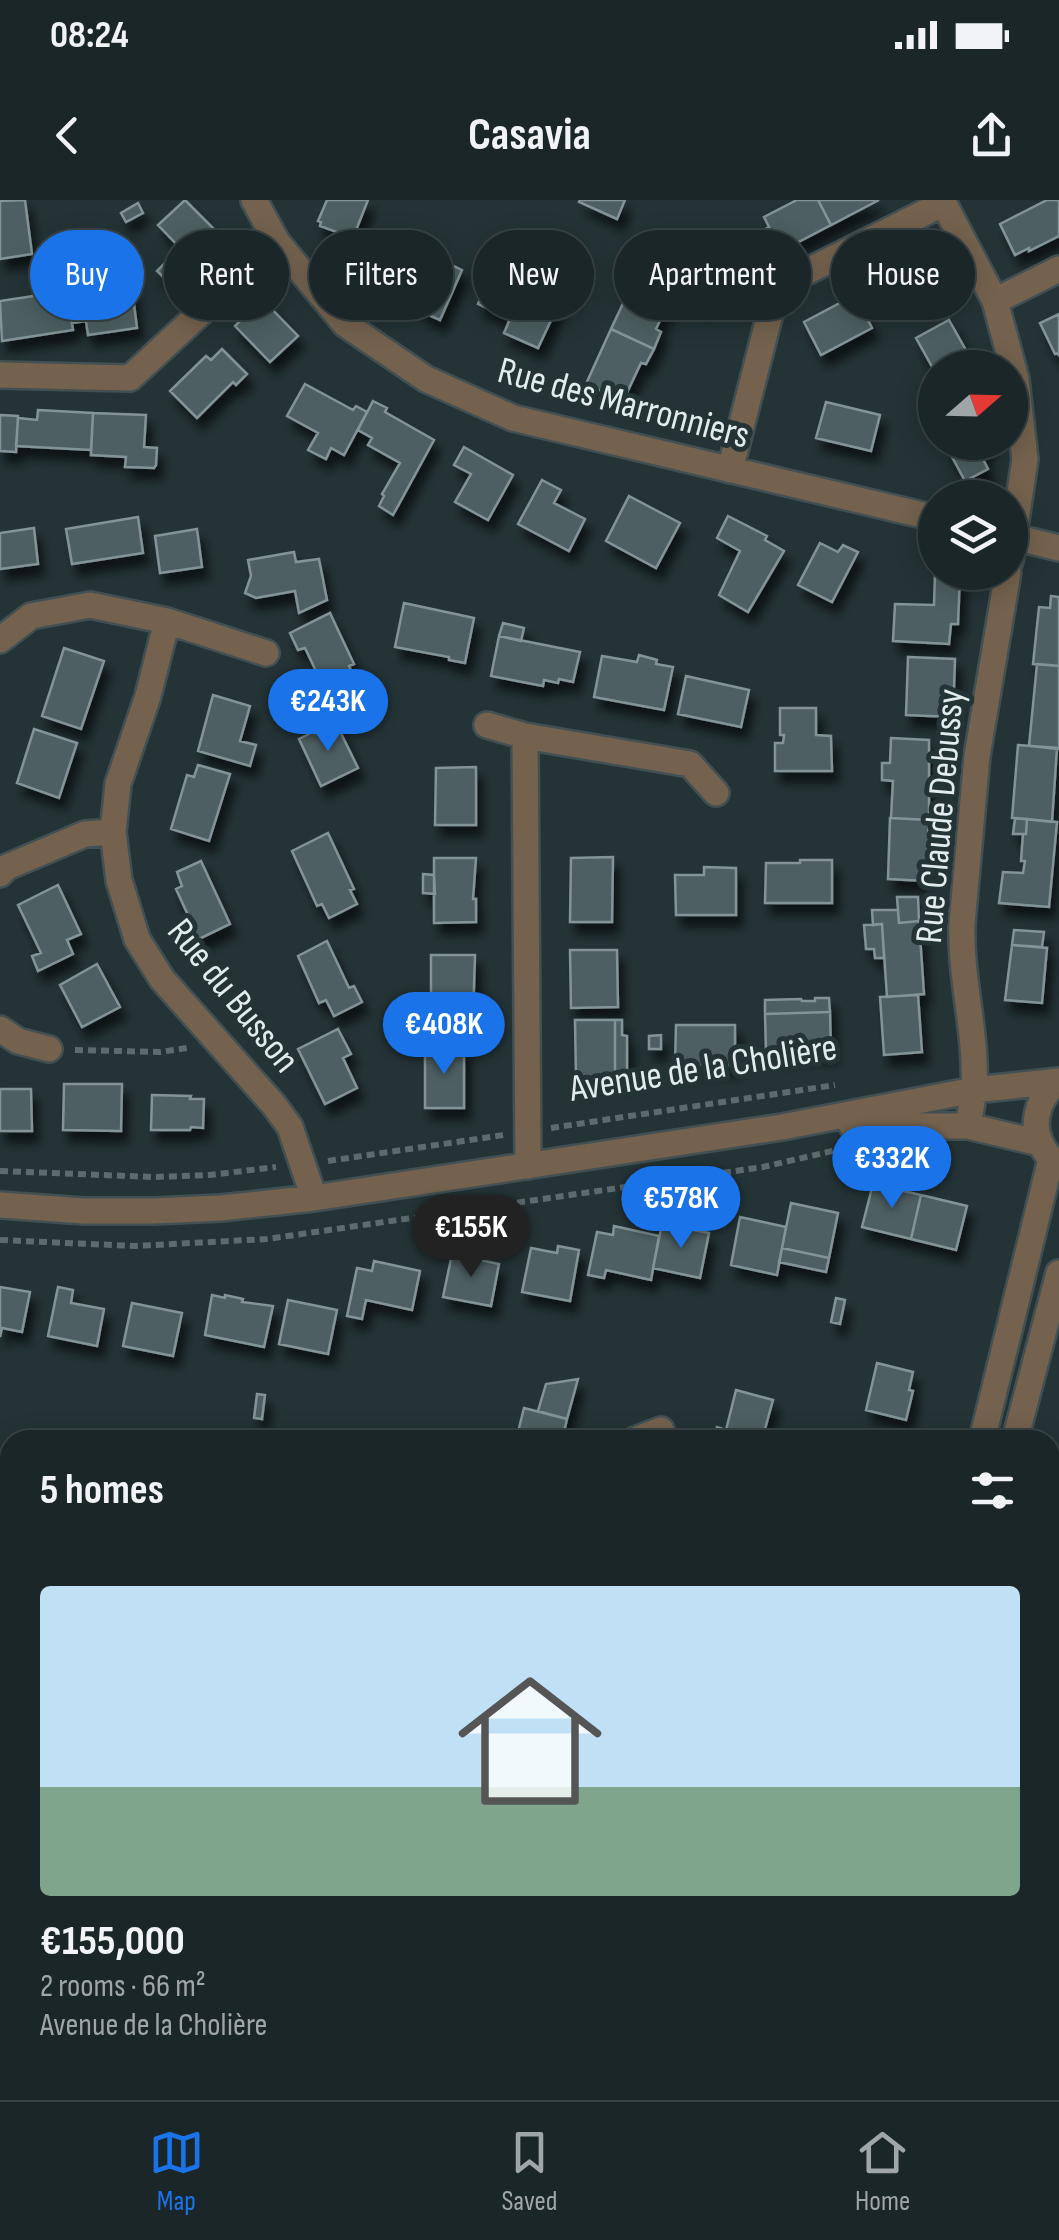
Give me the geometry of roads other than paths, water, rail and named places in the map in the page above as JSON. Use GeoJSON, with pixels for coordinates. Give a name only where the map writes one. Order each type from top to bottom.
{"type":"FeatureCollection","features":[{"type":"Feature","properties":{"kind":"street","name":"Rue des Marronniers"},"geometry":{"type":"LineString","coordinates":[[254,200],[270,230]]}},
{"type":"Feature","properties":{"kind":"street"},"geometry":{"type":"LineString","coordinates":[[730,470],[772,306],[786,287],[943,202],[995,300],[1016,379],[1025,458],[1021,480]]}},
{"type":"Feature","properties":{"kind":"street","name":"Rue des Marronniers"},"geometry":{"type":"LineString","coordinates":[[289,256],[345,324],[426,379],[513,418],[918,514]]}},
{"type":"Feature","properties":{"kind":"street"},"geometry":{"type":"LineString","coordinates":[[995,300],[1059,269]]}},
{"type":"Feature","properties":{"kind":"street"},"geometry":{"type":"LineString","coordinates":[[0,375],[130,378],[193,320]]}},
{"type":"Feature","properties":{"kind":"street"},"geometry":{"type":"LineString","coordinates":[[1028,545],[1059,548]]}},
{"type":"Feature","properties":{"kind":"street","name":"Rue Claude Debussy"},"geometry":{"type":"LineString","coordinates":[[968,1126],[974,1090],[962,924],[977,756],[1005,590]]}},
{"type":"Feature","properties":{"kind":"street"},"geometry":{"type":"LineString","coordinates":[[0,640],[31,616],[90,604],[166,620],[266,653]]}},
{"type":"Feature","properties":{"kind":"street","name":"Rue du Busson"},"geometry":{"type":"LineString","coordinates":[[166,620],[148,696],[118,784],[114,832],[119,880],[137,939],[162,979],[290,1127],[314,1198]]}},
{"type":"Feature","properties":{"kind":"street"},"geometry":{"type":"LineString","coordinates":[[487,725],[525,736],[690,764],[716,793]]}},
{"type":"Feature","properties":{"kind":"street"},"geometry":{"type":"LineString","coordinates":[[525,736],[528,1166]]}},
{"type":"Feature","properties":{"kind":"street"},"geometry":{"type":"LineString","coordinates":[[0,874],[7,867],[85,834],[114,832]]}},
{"type":"Feature","properties":{"kind":"street"},"geometry":{"type":"LineString","coordinates":[[0,1029],[18,1042],[48,1049]]}},
{"type":"Feature","properties":{"kind":"street"},"geometry":{"type":"LineString","coordinates":[[984,1430],[1050,1156],[1037,1130],[1037,1112],[1045,1094],[1059,1081]]}},
{"type":"Feature","properties":{"kind":"street","name":"Avenue de la Cholière"},"geometry":{"type":"LineString","coordinates":[[0,1205],[153,1211],[314,1198],[782,1128],[974,1090],[1059,1081]]}},
{"type":"Feature","properties":{"kind":"street","name":"Avenue de la Cholière"},"geometry":{"type":"LineString","coordinates":[[782,1128],[968,1126],[1050,1156]]}},
{"type":"Feature","properties":{"kind":"street"},"geometry":{"type":"LineString","coordinates":[[1018,1430],[1059,1273]]}}]}
